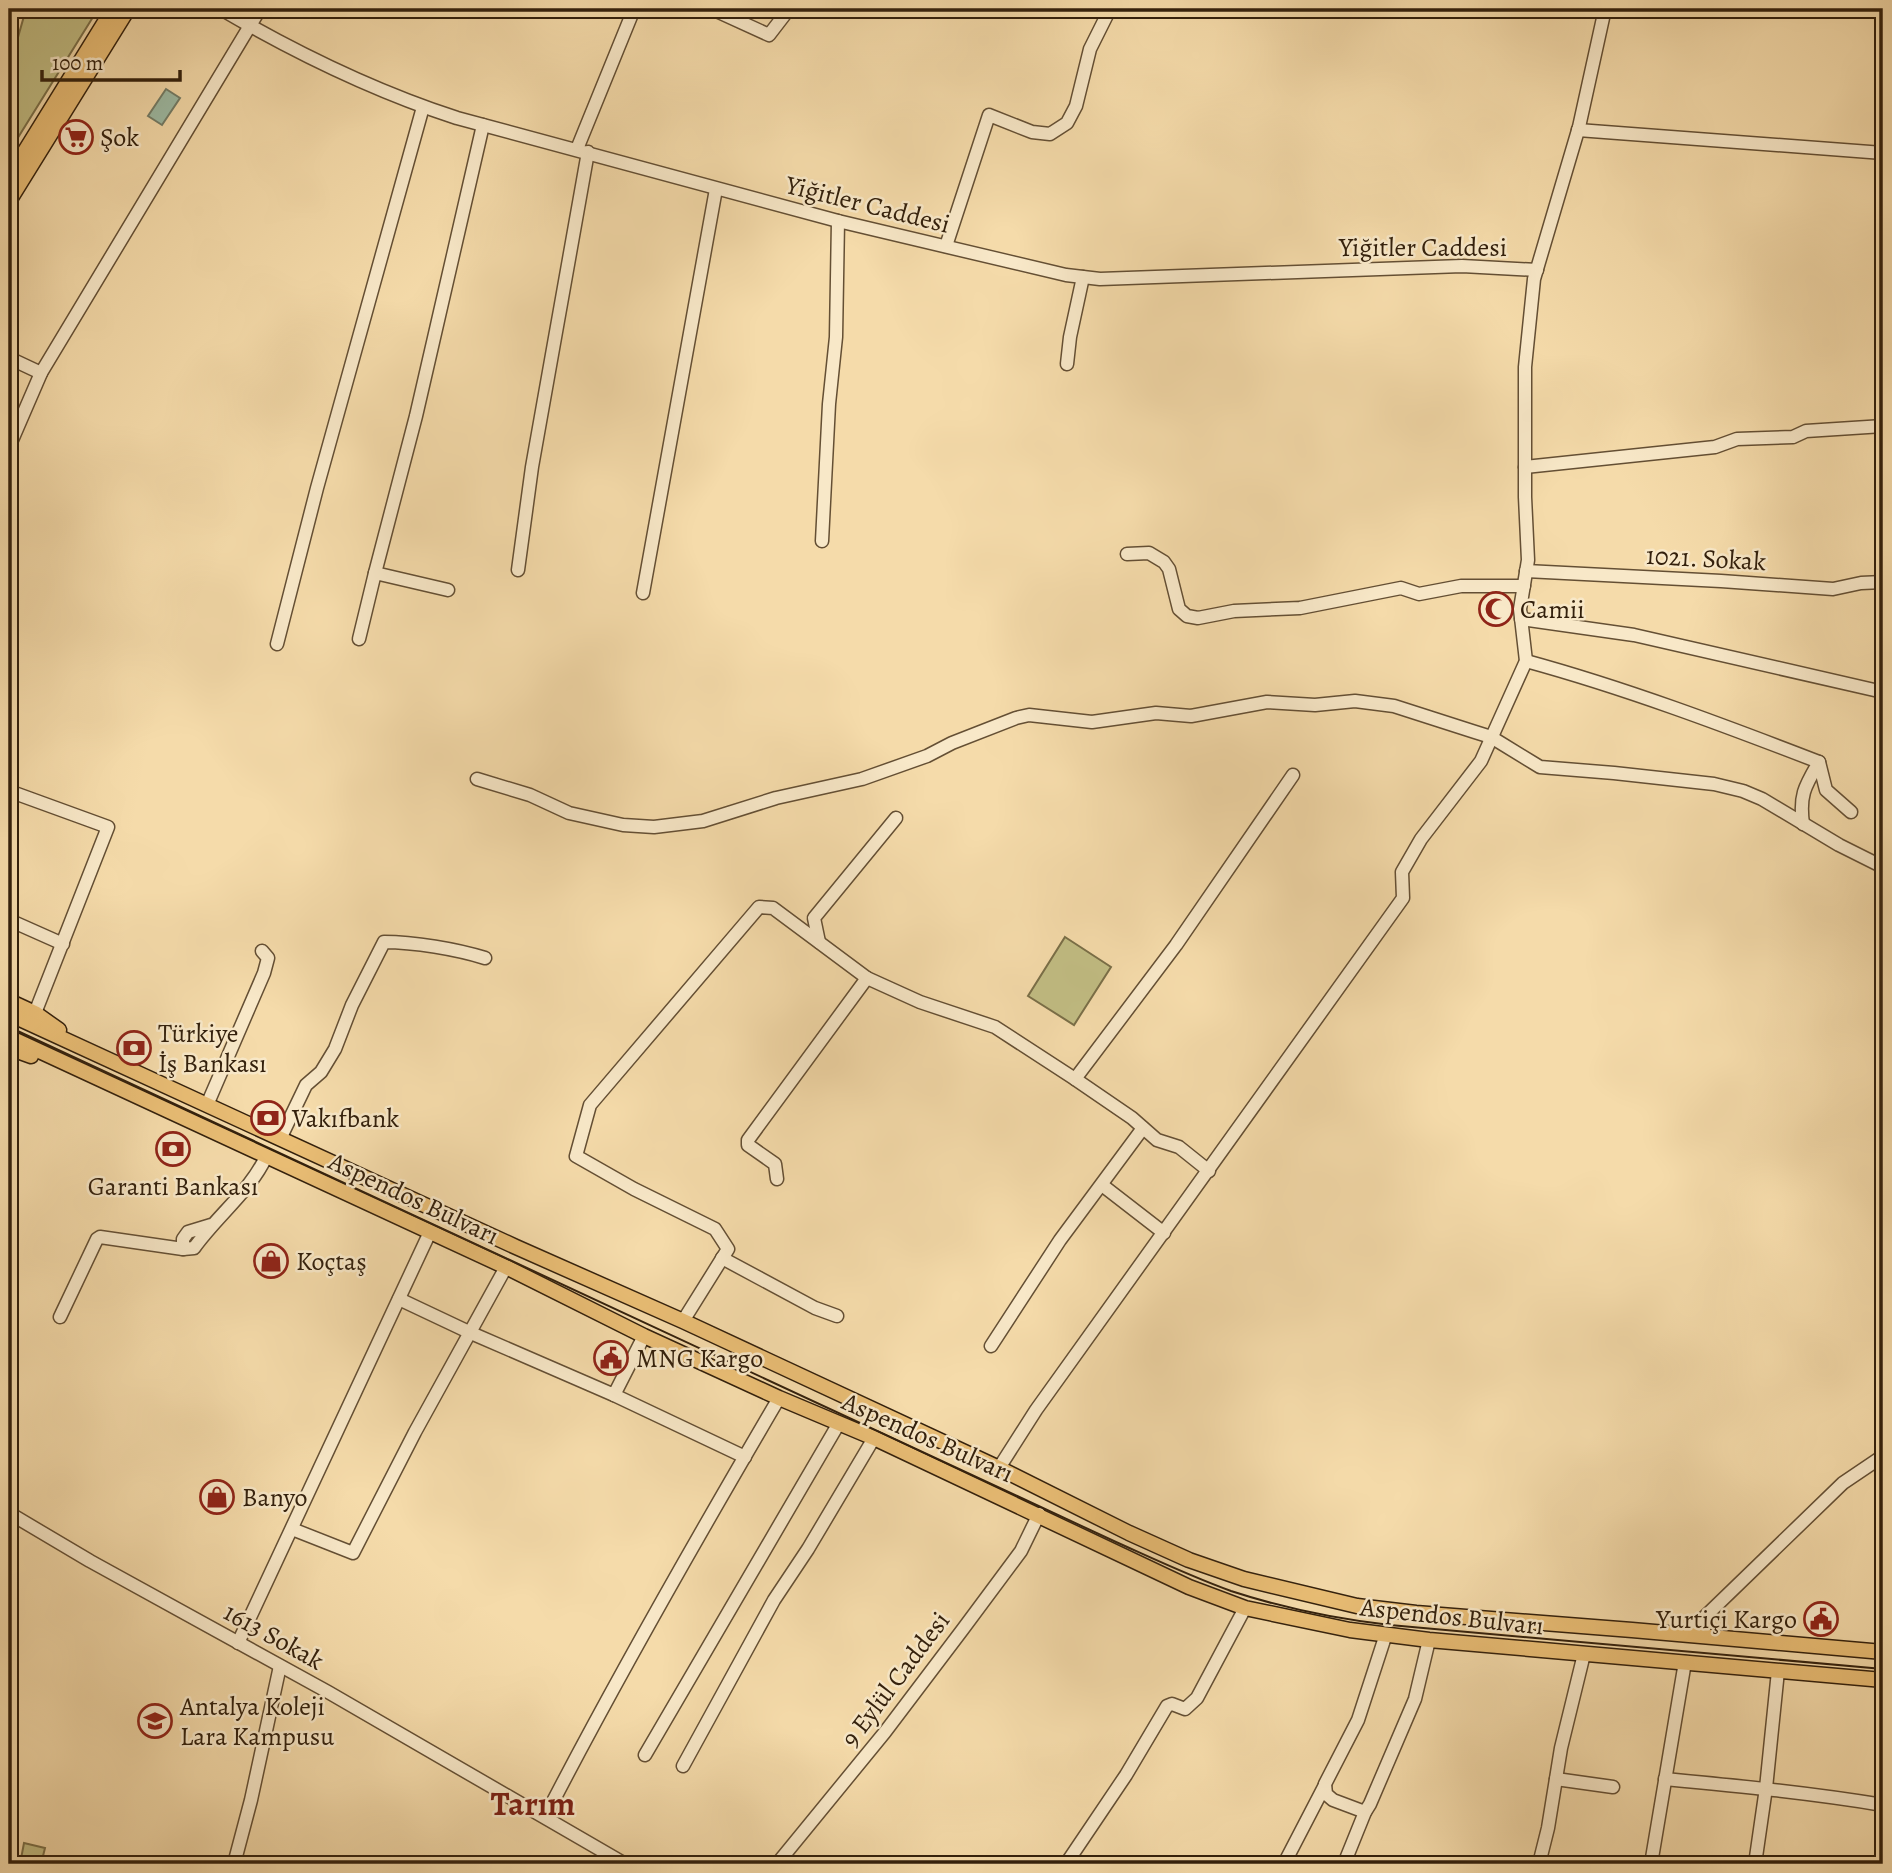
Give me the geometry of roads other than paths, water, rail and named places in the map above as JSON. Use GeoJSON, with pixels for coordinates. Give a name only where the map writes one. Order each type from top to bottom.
{"type":"FeatureCollection","features":[{"type":"Feature","properties":{"kind":"main road"},"geometry":{"type":"LineString","coordinates":[[9,177],[113,9]]}},
{"type":"Feature","properties":{"kind":"main road"},"geometry":{"type":"LineString","coordinates":[[9,201],[128,9]]}},
{"type":"Feature","properties":{"kind":"main road"},"geometry":{"type":"LineString","coordinates":[[9,1001],[35,1013],[96,1054]]}},
{"type":"Feature","properties":{"kind":"main road","name":"Aspendos Bulvarı"},"geometry":{"type":"LineString","coordinates":[[9,1014],[683,1321],[1189,1560],[1244,1579],[1357,1606],[1416,1614],[1883,1652]]}},
{"type":"Feature","properties":{"kind":"main road","name":"Aspendos Bulvarı"},"geometry":{"type":"LineString","coordinates":[[10,1048],[89,1075],[506,1267],[644,1336],[874,1438],[1189,1587],[1245,1608],[1318,1624],[1429,1640],[1883,1680]]}},
{"type":"Feature","properties":{"kind":"street","name":"Yiğitler Caddesi"},"geometry":{"type":"LineString","coordinates":[[221,9],[341,73],[423,107],[838,221],[1066,275],[1101,279],[1462,266],[1537,270]]}},
{"type":"Feature","properties":{"kind":"street"},"geometry":{"type":"LineString","coordinates":[[9,447],[41,373],[260,9]]}},
{"type":"Feature","properties":{"kind":"street"},"geometry":{"type":"LineString","coordinates":[[518,570],[582,150],[634,9]]}},
{"type":"Feature","properties":{"kind":"street"},"geometry":{"type":"LineString","coordinates":[[712,9],[729,12],[769,35],[789,9]]}},
{"type":"Feature","properties":{"kind":"street"},"geometry":{"type":"LineString","coordinates":[[946,246],[989,115],[1032,132],[1050,134],[1067,123],[1076,106],[1090,49],[1110,9]]}},
{"type":"Feature","properties":{"kind":"street"},"geometry":{"type":"LineString","coordinates":[[999,1468],[1036,1410],[1403,898],[1402,872],[1421,839],[1481,761],[1526,661],[1520,609],[1528,560],[1525,367],[1537,270],[1578,130],[1605,9]]}},
{"type":"Feature","properties":{"kind":"street"},"geometry":{"type":"LineString","coordinates":[[277,644],[327,451],[423,107]]}},
{"type":"Feature","properties":{"kind":"street"},"geometry":{"type":"LineString","coordinates":[[359,639],[416,416],[484,125]]}},
{"type":"Feature","properties":{"kind":"street"},"geometry":{"type":"LineString","coordinates":[[1578,130],[1883,153]]}},
{"type":"Feature","properties":{"kind":"street"},"geometry":{"type":"LineString","coordinates":[[643,593],[716,189]]}},
{"type":"Feature","properties":{"kind":"street"},"geometry":{"type":"LineString","coordinates":[[822,541],[829,404],[836,337],[838,221]]}},
{"type":"Feature","properties":{"kind":"street"},"geometry":{"type":"LineString","coordinates":[[1067,364],[1083,277]]}},
{"type":"Feature","properties":{"kind":"street"},"geometry":{"type":"LineString","coordinates":[[9,358],[41,373]]}},
{"type":"Feature","properties":{"kind":"street"},"geometry":{"type":"LineString","coordinates":[[1525,467],[1714,447],[1737,439],[1793,437],[1806,431],[1883,426]]}},
{"type":"Feature","properties":{"kind":"street"},"geometry":{"type":"LineString","coordinates":[[1127,554],[1149,553],[1164,562],[1169,569],[1179,609],[1187,616],[1198,618],[1234,611],[1300,608],[1401,588],[1419,594],[1461,586],[1524,586]]}},
{"type":"Feature","properties":{"kind":"street","name":"1021. Sokak"},"geometry":{"type":"LineString","coordinates":[[1526,571],[1833,589],[1883,582]]}},
{"type":"Feature","properties":{"kind":"street"},"geometry":{"type":"LineString","coordinates":[[375,573],[448,590]]}},
{"type":"Feature","properties":{"kind":"street"},"geometry":{"type":"LineString","coordinates":[[1521,619],[1634,635],[1883,692]]}},
{"type":"Feature","properties":{"kind":"street"},"geometry":{"type":"LineString","coordinates":[[1526,661],[1564,671],[1819,762]]}},
{"type":"Feature","properties":{"kind":"street"},"geometry":{"type":"LineString","coordinates":[[477,779],[530,795],[569,813],[640,827],[703,821],[786,796],[838,786],[927,756],[952,743],[1029,715],[1092,722],[1156,713],[1191,716],[1267,702],[1315,705],[1355,701],[1394,706],[1491,737],[1540,767],[1614,772],[1714,784],[1743,791],[1883,867]]}},
{"type":"Feature","properties":{"kind":"street"},"geometry":{"type":"LineString","coordinates":[[1819,762],[1826,790],[1851,813]]}},
{"type":"Feature","properties":{"kind":"street"},"geometry":{"type":"LineString","coordinates":[[1803,824],[1800,803],[1804,788],[1819,762]]}},
{"type":"Feature","properties":{"kind":"street"},"geometry":{"type":"LineString","coordinates":[[1075,1079],[1176,945],[1293,775]]}},
{"type":"Feature","properties":{"kind":"street"},"geometry":{"type":"LineString","coordinates":[[9,791],[108,827],[35,1013]]}},
{"type":"Feature","properties":{"kind":"street"},"geometry":{"type":"LineString","coordinates":[[819,942],[814,918],[896,818]]}},
{"type":"Feature","properties":{"kind":"street"},"geometry":{"type":"LineString","coordinates":[[683,1321],[727,1249],[715,1229],[634,1189],[576,1156],[590,1105],[759,907],[774,908],[867,978],[920,1002],[995,1027],[1075,1079],[1157,1140],[1180,1147],[1209,1171]]}},
{"type":"Feature","properties":{"kind":"street"},"geometry":{"type":"LineString","coordinates":[[9,920],[63,944]]}},
{"type":"Feature","properties":{"kind":"street"},"geometry":{"type":"LineString","coordinates":[[280,1139],[306,1085],[321,1072],[335,1049],[352,1005],[384,942],[401,942],[485,958]]}},
{"type":"Feature","properties":{"kind":"street"},"geometry":{"type":"LineString","coordinates":[[207,1105],[264,973],[268,958],[262,951]]}},
{"type":"Feature","properties":{"kind":"street"},"geometry":{"type":"LineString","coordinates":[[777,1179],[775,1164],[748,1145],[748,1140],[867,978]]}},
{"type":"Feature","properties":{"kind":"street"},"geometry":{"type":"LineString","coordinates":[[991,1346],[1060,1240],[1143,1128]]}},
{"type":"Feature","properties":{"kind":"street"},"geometry":{"type":"LineString","coordinates":[[60,1317],[97,1239],[100,1237],[183,1249],[183,1239],[188,1233],[211,1225],[257,1175],[266,1157]]}},
{"type":"Feature","properties":{"kind":"street"},"geometry":{"type":"LineString","coordinates":[[1102,1185],[1164,1233]]}},
{"type":"Feature","properties":{"kind":"street"},"geometry":{"type":"LineString","coordinates":[[238,1643],[430,1232]]}},
{"type":"Feature","properties":{"kind":"street"},"geometry":{"type":"LineString","coordinates":[[722,1258],[815,1308],[837,1316]]}},
{"type":"Feature","properties":{"kind":"street"},"geometry":{"type":"LineString","coordinates":[[292,1529],[353,1553],[415,1432],[506,1267]]}},
{"type":"Feature","properties":{"kind":"street"},"geometry":{"type":"LineString","coordinates":[[399,1299],[745,1457]]}},
{"type":"Feature","properties":{"kind":"street"},"geometry":{"type":"LineString","coordinates":[[614,1395],[644,1336]]}},
{"type":"Feature","properties":{"kind":"street"},"geometry":{"type":"LineString","coordinates":[[545,1817],[593,1725],[779,1398]]}},
{"type":"Feature","properties":{"kind":"street"},"geometry":{"type":"LineString","coordinates":[[645,1755],[839,1423]]}},
{"type":"Feature","properties":{"kind":"street"},"geometry":{"type":"LineString","coordinates":[[683,1766],[774,1600],[808,1549],[874,1438]]}},
{"type":"Feature","properties":{"kind":"street"},"geometry":{"type":"LineString","coordinates":[[1687,1634],[1843,1483],[1883,1457]]}},
{"type":"Feature","properties":{"kind":"street","name":"1613 Sokak"},"geometry":{"type":"LineString","coordinates":[[9,1513],[625,1864]]}},
{"type":"Feature","properties":{"kind":"street","name":"9 Eylül Caddesi"},"geometry":{"type":"LineString","coordinates":[[777,1864],[885,1732],[970,1620],[1021,1551],[1039,1514]]}},
{"type":"Feature","properties":{"kind":"street"},"geometry":{"type":"LineString","coordinates":[[1066,1864],[1126,1775],[1167,1706],[1172,1704],[1185,1709],[1197,1698],[1245,1608]]}},
{"type":"Feature","properties":{"kind":"street"},"geometry":{"type":"LineString","coordinates":[[1284,1864],[1359,1720],[1386,1634]]}},
{"type":"Feature","properties":{"kind":"street"},"geometry":{"type":"LineString","coordinates":[[1345,1864],[1365,1811],[1376,1793],[1415,1699],[1429,1640]]}},
{"type":"Feature","properties":{"kind":"street"},"geometry":{"type":"LineString","coordinates":[[1539,1864],[1584,1654]]}},
{"type":"Feature","properties":{"kind":"street"},"geometry":{"type":"LineString","coordinates":[[1651,1864],[1685,1662]]}},
{"type":"Feature","properties":{"kind":"street"},"geometry":{"type":"LineString","coordinates":[[234,1864],[280,1667]]}},
{"type":"Feature","properties":{"kind":"street"},"geometry":{"type":"LineString","coordinates":[[1755,1864],[1778,1671]]}},
{"type":"Feature","properties":{"kind":"street"},"geometry":{"type":"LineString","coordinates":[[1556,1779],[1613,1787]]}},
{"type":"Feature","properties":{"kind":"street"},"geometry":{"type":"LineString","coordinates":[[1665,1779],[1766,1788],[1883,1805]]}},
{"type":"Feature","properties":{"kind":"street"},"geometry":{"type":"LineString","coordinates":[[1325,1784],[1326,1794],[1334,1800],[1365,1811]]}},
{"type":"Feature","properties":{"kind":"tram line"},"geometry":{"type":"LineString","coordinates":[[9,1027],[1116,1542],[1231,1591],[1310,1612],[1390,1625],[1883,1669]]}},
{"type":"Feature","properties":{"kind":"place","name":"Şok"},"geometry":{"type":"Point","coordinates":[76,137]}},
{"type":"Feature","properties":{"kind":"place","name":"Camii"},"geometry":{"type":"Point","coordinates":[1496,609]}},
{"type":"Feature","properties":{"kind":"place","name":"Türkiye İş Bankası"},"geometry":{"type":"Point","coordinates":[134,1048]}},
{"type":"Feature","properties":{"kind":"place","name":"Vakıfbank"},"geometry":{"type":"Point","coordinates":[268,1118]}},
{"type":"Feature","properties":{"kind":"place","name":"Garanti Bankası"},"geometry":{"type":"Point","coordinates":[173,1149]}},
{"type":"Feature","properties":{"kind":"place","name":"Koçtaş"},"geometry":{"type":"Point","coordinates":[271,1261]}},
{"type":"Feature","properties":{"kind":"place","name":"MNG Kargo"},"geometry":{"type":"Point","coordinates":[611,1358]}},
{"type":"Feature","properties":{"kind":"place","name":"Banyo"},"geometry":{"type":"Point","coordinates":[217,1497]}},
{"type":"Feature","properties":{"kind":"place","name":"Yurtiçi Kargo"},"geometry":{"type":"Point","coordinates":[1821,1619]}},
{"type":"Feature","properties":{"kind":"place","name":"Antalya Koleji Lara Kampusu"},"geometry":{"type":"Point","coordinates":[155,1721]}},
{"type":"Feature","properties":{"kind":"district","name":"Tarım"},"geometry":{"type":"Point","coordinates":[533,1803]}}]}
